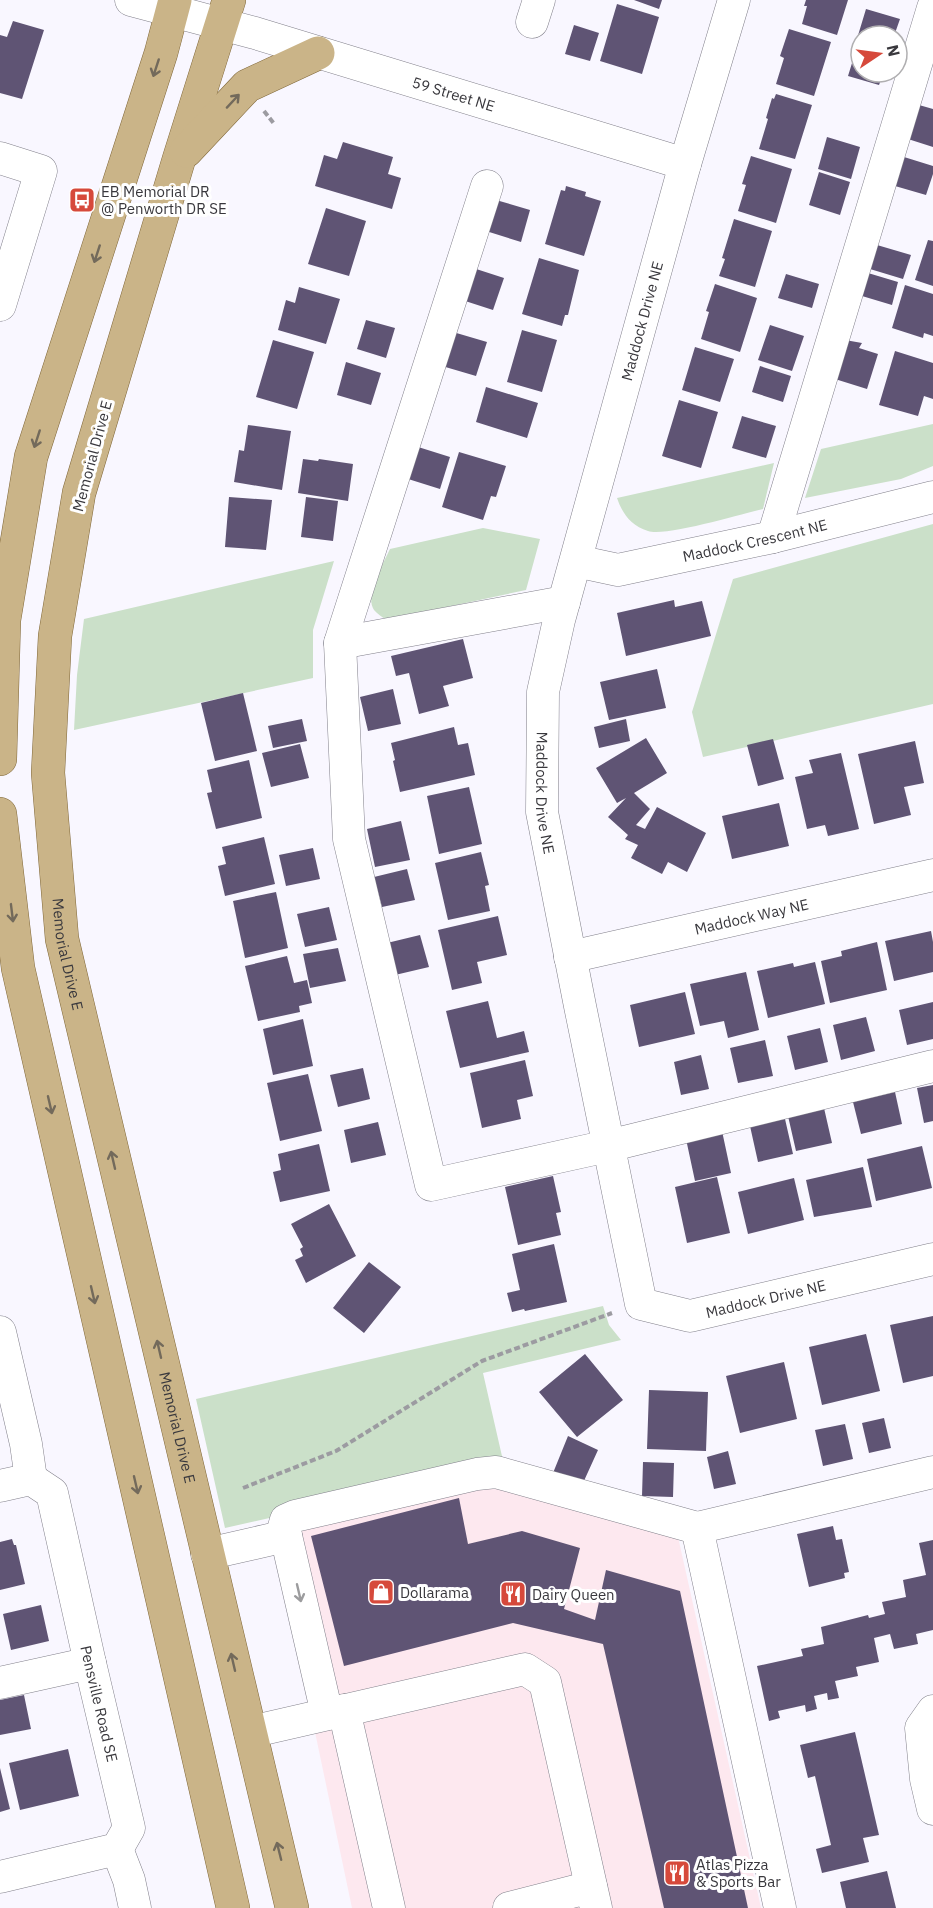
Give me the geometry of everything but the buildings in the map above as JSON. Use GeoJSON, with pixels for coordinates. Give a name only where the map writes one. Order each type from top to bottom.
{"type":"FeatureCollection","features":[{"type":"Feature","properties":{"kind":"main road"},"geometry":{"type":"LineString","coordinates":[[0,759],[4,620],[31,457],[161,53],[173,6]]}},
{"type":"Feature","properties":{"kind":"main road","name":"Memorial Drive E"},"geometry":{"type":"LineString","coordinates":[[225,12],[79,493],[55,636],[48,773],[62,939],[292,1908]]}},
{"type":"Feature","properties":{"kind":"main road"},"geometry":{"type":"LineString","coordinates":[[179,159],[247,86],[318,53]]}},
{"type":"Feature","properties":{"kind":"main road"},"geometry":{"type":"LineString","coordinates":[[0,814],[18,968],[233,1908]]}},
{"type":"Feature","properties":{"kind":"street","name":"59 Street NE"},"geometry":{"type":"LineString","coordinates":[[130,0],[225,12],[318,53],[685,164]]}},
{"type":"Feature","properties":{"kind":"street","name":"Maddock Drive NE"},"geometry":{"type":"LineString","coordinates":[[734,0],[685,164],[564,602],[543,692],[542,812],[641,1304],[690,1316],[933,1259]]}},
{"type":"Feature","properties":{"kind":"street"},"geometry":{"type":"LineString","coordinates":[[773,537],[933,8]]}},
{"type":"Feature","properties":{"kind":"street"},"geometry":{"type":"LineString","coordinates":[[0,158],[41,171],[0,305]]}},
{"type":"Feature","properties":{"kind":"street"},"geometry":{"type":"LineString","coordinates":[[487,186],[340,644],[349,839],[431,1185],[608,1146],[933,1066]]}},
{"type":"Feature","properties":{"kind":"street","name":"Maddock Crescent NE"},"geometry":{"type":"LineString","coordinates":[[576,561],[618,570],[773,537],[933,497]]}},
{"type":"Feature","properties":{"kind":"street"},"geometry":{"type":"LineString","coordinates":[[340,644],[564,602]]}},
{"type":"Feature","properties":{"kind":"street","name":"Maddock Way NE"},"geometry":{"type":"LineString","coordinates":[[570,957],[933,875]]}},
{"type":"Feature","properties":{"kind":"street"},"geometry":{"type":"LineString","coordinates":[[0,1332],[26,1444],[31,1479],[0,1486]]}},
{"type":"Feature","properties":{"kind":"street"},"geometry":{"type":"LineString","coordinates":[[389,1908],[286,1536],[284,1527],[286,1521],[295,1516],[477,1474],[496,1472],[697,1528],[933,1472]]}},
{"type":"Feature","properties":{"kind":"street","name":"Pensville Road SE"},"geometry":{"type":"LineString","coordinates":[[31,1479],[52,1493],[129,1828],[117,1849]]}},
{"type":"Feature","properties":{"kind":"street"},"geometry":{"type":"LineString","coordinates":[[697,1528],[780,1908]]}},
{"type":"Feature","properties":{"kind":"street"},"geometry":{"type":"LineString","coordinates":[[207,1554],[286,1536]]}},
{"type":"Feature","properties":{"kind":"street"},"geometry":{"type":"LineString","coordinates":[[0,1683],[90,1663]]}},
{"type":"Feature","properties":{"kind":"street"},"geometry":{"type":"LineString","coordinates":[[250,1732],[525,1669],[544,1682],[594,1898],[509,1908]]}},
{"type":"Feature","properties":{"kind":"street"},"geometry":{"type":"LineString","coordinates":[[933,1711],[921,1728],[926,1779],[933,1809]]}},
{"type":"Feature","properties":{"kind":"street"},"geometry":{"type":"LineString","coordinates":[[0,1877],[117,1849],[129,1880],[135,1908]]}},
{"type":"Feature","properties":{"kind":"path"},"geometry":{"type":"LineString","coordinates":[[243,1488],[336,1452],[482,1361],[610,1313],[641,1304]]}},
{"type":"Feature","properties":{"kind":"shaded area"},"geometry":{"type":"Polygon","coordinates":[[[495,1467],[676,1528],[761,1908],[352,1908],[270,1518],[495,1467]]]}},
{"type":"Feature","properties":{"kind":"green space"},"geometry":{"type":"Polygon","coordinates":[[[933,424],[933,466],[901,479],[805,498],[821,449],[933,424]]]}},
{"type":"Feature","properties":{"kind":"green space"},"geometry":{"type":"Polygon","coordinates":[[[774,463],[763,509],[704,524],[670,531],[648,531],[637,526],[628,518],[617,498],[774,463]]]}},
{"type":"Feature","properties":{"kind":"green space"},"geometry":{"type":"Polygon","coordinates":[[[933,524],[933,704],[703,757],[692,712],[733,579],[933,524]]]}},
{"type":"Feature","properties":{"kind":"green space"},"geometry":{"type":"Polygon","coordinates":[[[483,528],[540,539],[526,590],[386,620],[374,610],[371,596],[373,588],[390,549],[483,528]]]}},
{"type":"Feature","properties":{"kind":"green space"},"geometry":{"type":"Polygon","coordinates":[[[334,561],[313,630],[313,678],[74,730],[77,675],[84,619],[334,561]]]}},
{"type":"Feature","properties":{"kind":"green space"},"geometry":{"type":"Polygon","coordinates":[[[603,1306],[609,1325],[621,1340],[483,1373],[504,1465],[225,1528],[196,1399],[603,1306]]]}},
{"type":"Feature","properties":{"kind":"place","name":"EB Memorial DR @ Penworth DR SE"},"geometry":{"type":"Point","coordinates":[82,200]}},
{"type":"Feature","properties":{"kind":"place","name":"Dollarama"},"geometry":{"type":"Point","coordinates":[381,1592]}},
{"type":"Feature","properties":{"kind":"place","name":"Dairy Queen"},"geometry":{"type":"Point","coordinates":[513,1594]}},
{"type":"Feature","properties":{"kind":"place","name":"Atlas Pizza & Sports Bar"},"geometry":{"type":"Point","coordinates":[677,1873]}}]}
